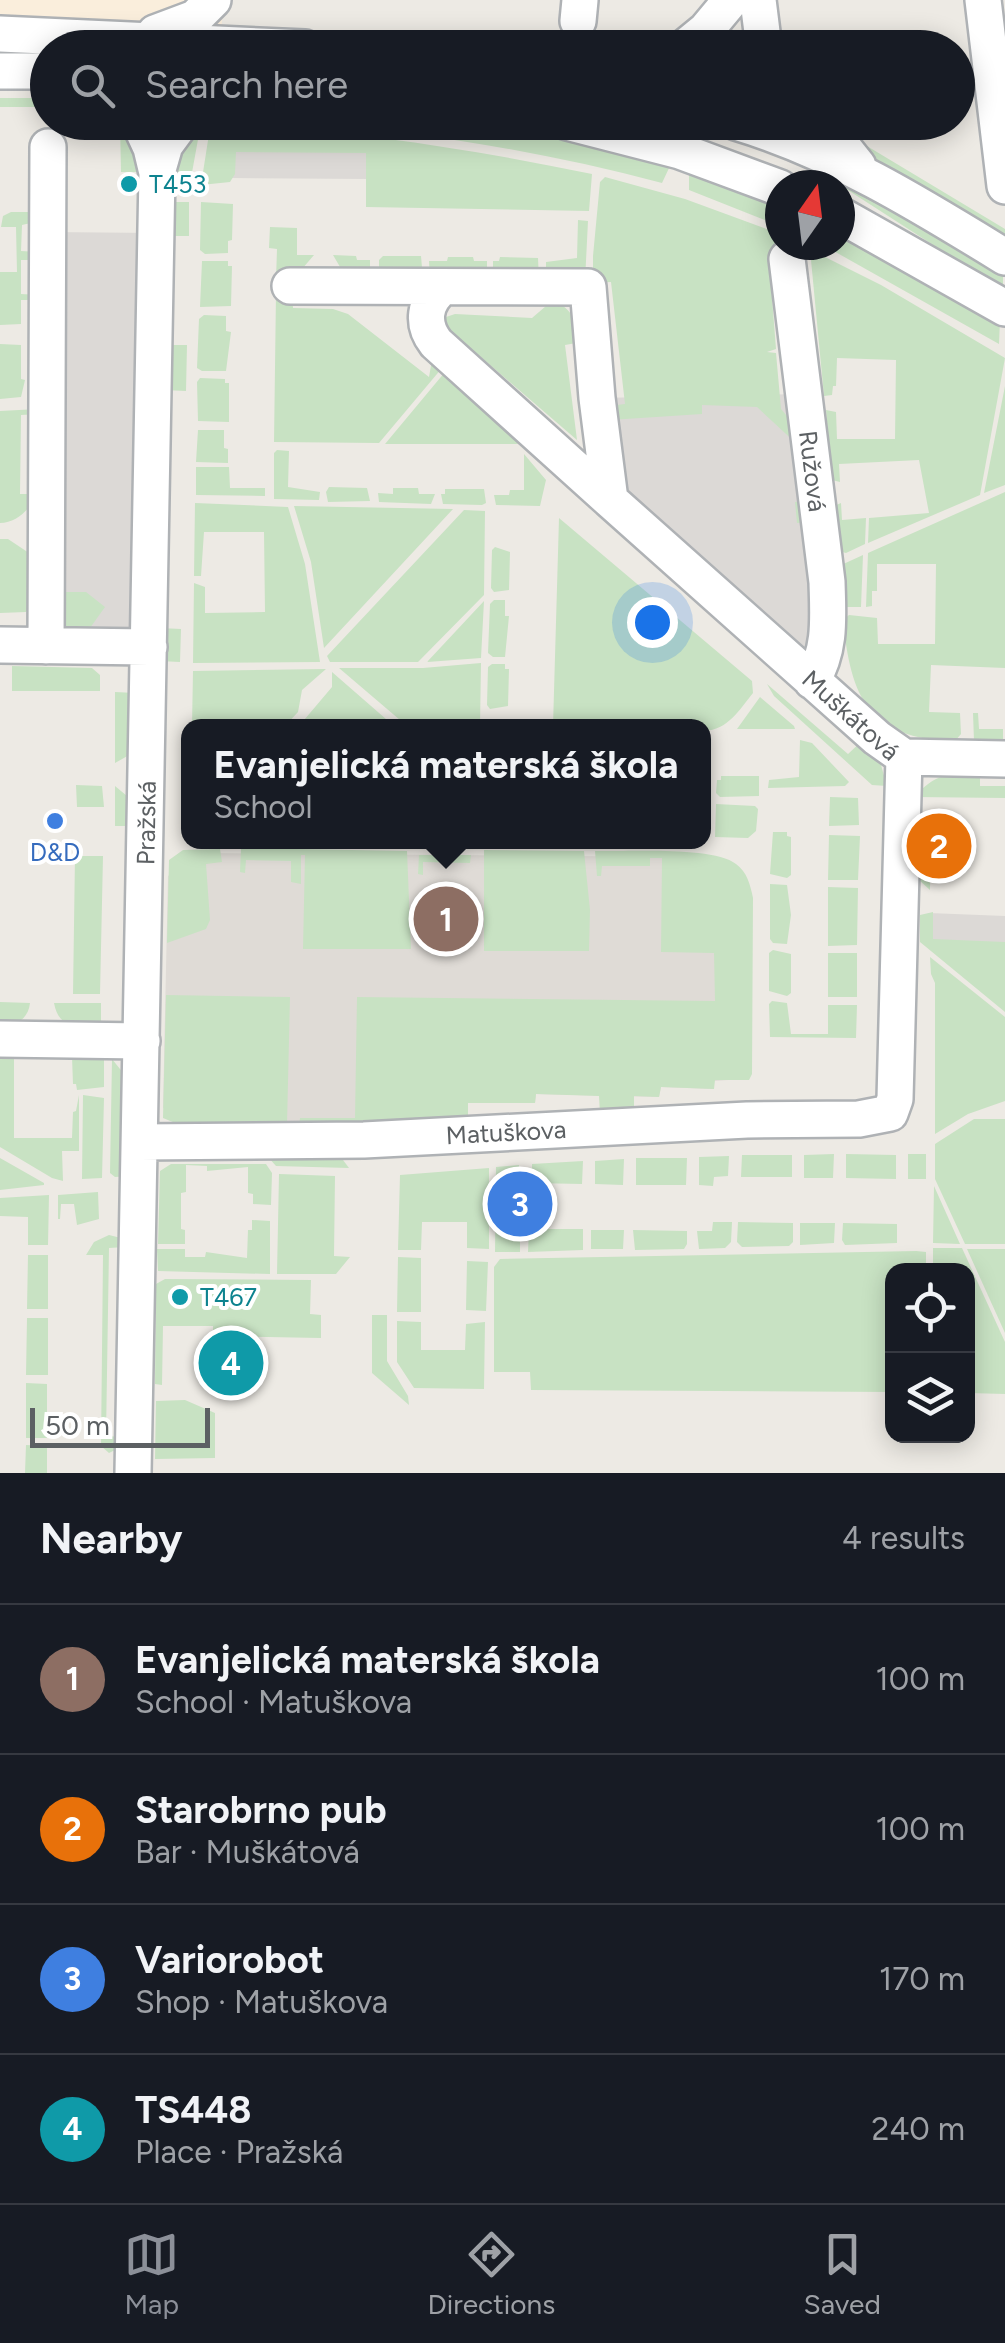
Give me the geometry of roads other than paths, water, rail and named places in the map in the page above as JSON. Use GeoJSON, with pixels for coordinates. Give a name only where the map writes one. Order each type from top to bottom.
{"type":"FeatureCollection","features":[{"type":"Feature","properties":{"kind":"street"},"geometry":{"type":"LineString","coordinates":[[161,30],[195,18],[213,0]]}},
{"type":"Feature","properties":{"kind":"street"},"geometry":{"type":"LineString","coordinates":[[231,0],[242,17],[263,30]]}},
{"type":"Feature","properties":{"kind":"street"},"geometry":{"type":"LineString","coordinates":[[706,30],[730,0]]}},
{"type":"Feature","properties":{"kind":"street"},"geometry":{"type":"LineString","coordinates":[[744,0],[754,30]]}},
{"type":"Feature","properties":{"kind":"street"},"geometry":{"type":"LineString","coordinates":[[758,0],[759,30]]}},
{"type":"Feature","properties":{"kind":"street"},"geometry":{"type":"LineString","coordinates":[[983,0],[1005,186]]}},
{"type":"Feature","properties":{"kind":"street"},"geometry":{"type":"LineString","coordinates":[[0,34],[30,35]]}},
{"type":"Feature","properties":{"kind":"street"},"geometry":{"type":"LineString","coordinates":[[0,70],[30,71]]}},
{"type":"Feature","properties":{"kind":"street"},"geometry":{"type":"LineString","coordinates":[[147,140],[156,173]]}},
{"type":"Feature","properties":{"kind":"street"},"geometry":{"type":"LineString","coordinates":[[156,173],[169,140]]}},
{"type":"Feature","properties":{"kind":"street"},"geometry":{"type":"LineString","coordinates":[[637,140],[680,151],[765,182]]}},
{"type":"Feature","properties":{"kind":"street"},"geometry":{"type":"LineString","coordinates":[[680,151],[706,140]]}},
{"type":"Feature","properties":{"kind":"street"},"geometry":{"type":"LineString","coordinates":[[753,140],[763,159],[775,170]]}},
{"type":"Feature","properties":{"kind":"street"},"geometry":{"type":"LineString","coordinates":[[788,140],[865,175],[1005,257]]}},
{"type":"Feature","properties":{"kind":"street"},"geometry":{"type":"LineString","coordinates":[[838,140],[865,175]]}},
{"type":"Feature","properties":{"kind":"street"},"geometry":{"type":"LineString","coordinates":[[46,646],[48,147]]}},
{"type":"Feature","properties":{"kind":"street","name":"Pražská"},"geometry":{"type":"LineString","coordinates":[[134,1473],[156,173]]}},
{"type":"Feature","properties":{"kind":"street"},"geometry":{"type":"LineString","coordinates":[[855,223],[1005,308]]}},
{"type":"Feature","properties":{"kind":"street","name":"Ružová"},"geometry":{"type":"LineString","coordinates":[[787,260],[827,582],[824,662],[812,681]]}},
{"type":"Feature","properties":{"kind":"street"},"geometry":{"type":"LineString","coordinates":[[290,286],[588,287],[610,500]]}},
{"type":"Feature","properties":{"kind":"street","name":"Muškátová"},"geometry":{"type":"LineString","coordinates":[[443,287],[428,305],[430,337],[812,681],[904,758],[895,1099],[890,1113],[870,1118]]}},
{"type":"Feature","properties":{"kind":"street"},"geometry":{"type":"LineString","coordinates":[[0,645],[150,647]]}},
{"type":"Feature","properties":{"kind":"street"},"geometry":{"type":"LineString","coordinates":[[904,758],[1005,760]]}},
{"type":"Feature","properties":{"kind":"street"},"geometry":{"type":"LineString","coordinates":[[0,1039],[142,1041]]}},
{"type":"Feature","properties":{"kind":"street","name":"Matuškova"},"geometry":{"type":"LineString","coordinates":[[140,1142],[364,1140],[747,1120],[870,1118]]}},
{"type":"Feature","properties":{"kind":"place","name":"T453"},"geometry":{"type":"Point","coordinates":[129,184]}},
{"type":"Feature","properties":{"kind":"place","name":"D&D"},"geometry":{"type":"Point","coordinates":[55,821]}},
{"type":"Feature","properties":{"kind":"place","name":"Starobrno pub"},"geometry":{"type":"Point","coordinates":[939,846]}},
{"type":"Feature","properties":{"kind":"place","name":"Evanjelická materská škola"},"geometry":{"type":"Point","coordinates":[446,919]}},
{"type":"Feature","properties":{"kind":"place","name":"Variorobot"},"geometry":{"type":"Point","coordinates":[520,1204]}},
{"type":"Feature","properties":{"kind":"place","name":"T467"},"geometry":{"type":"Point","coordinates":[180,1297]}},
{"type":"Feature","properties":{"kind":"place","name":"TS448"},"geometry":{"type":"Point","coordinates":[231,1363]}}]}
